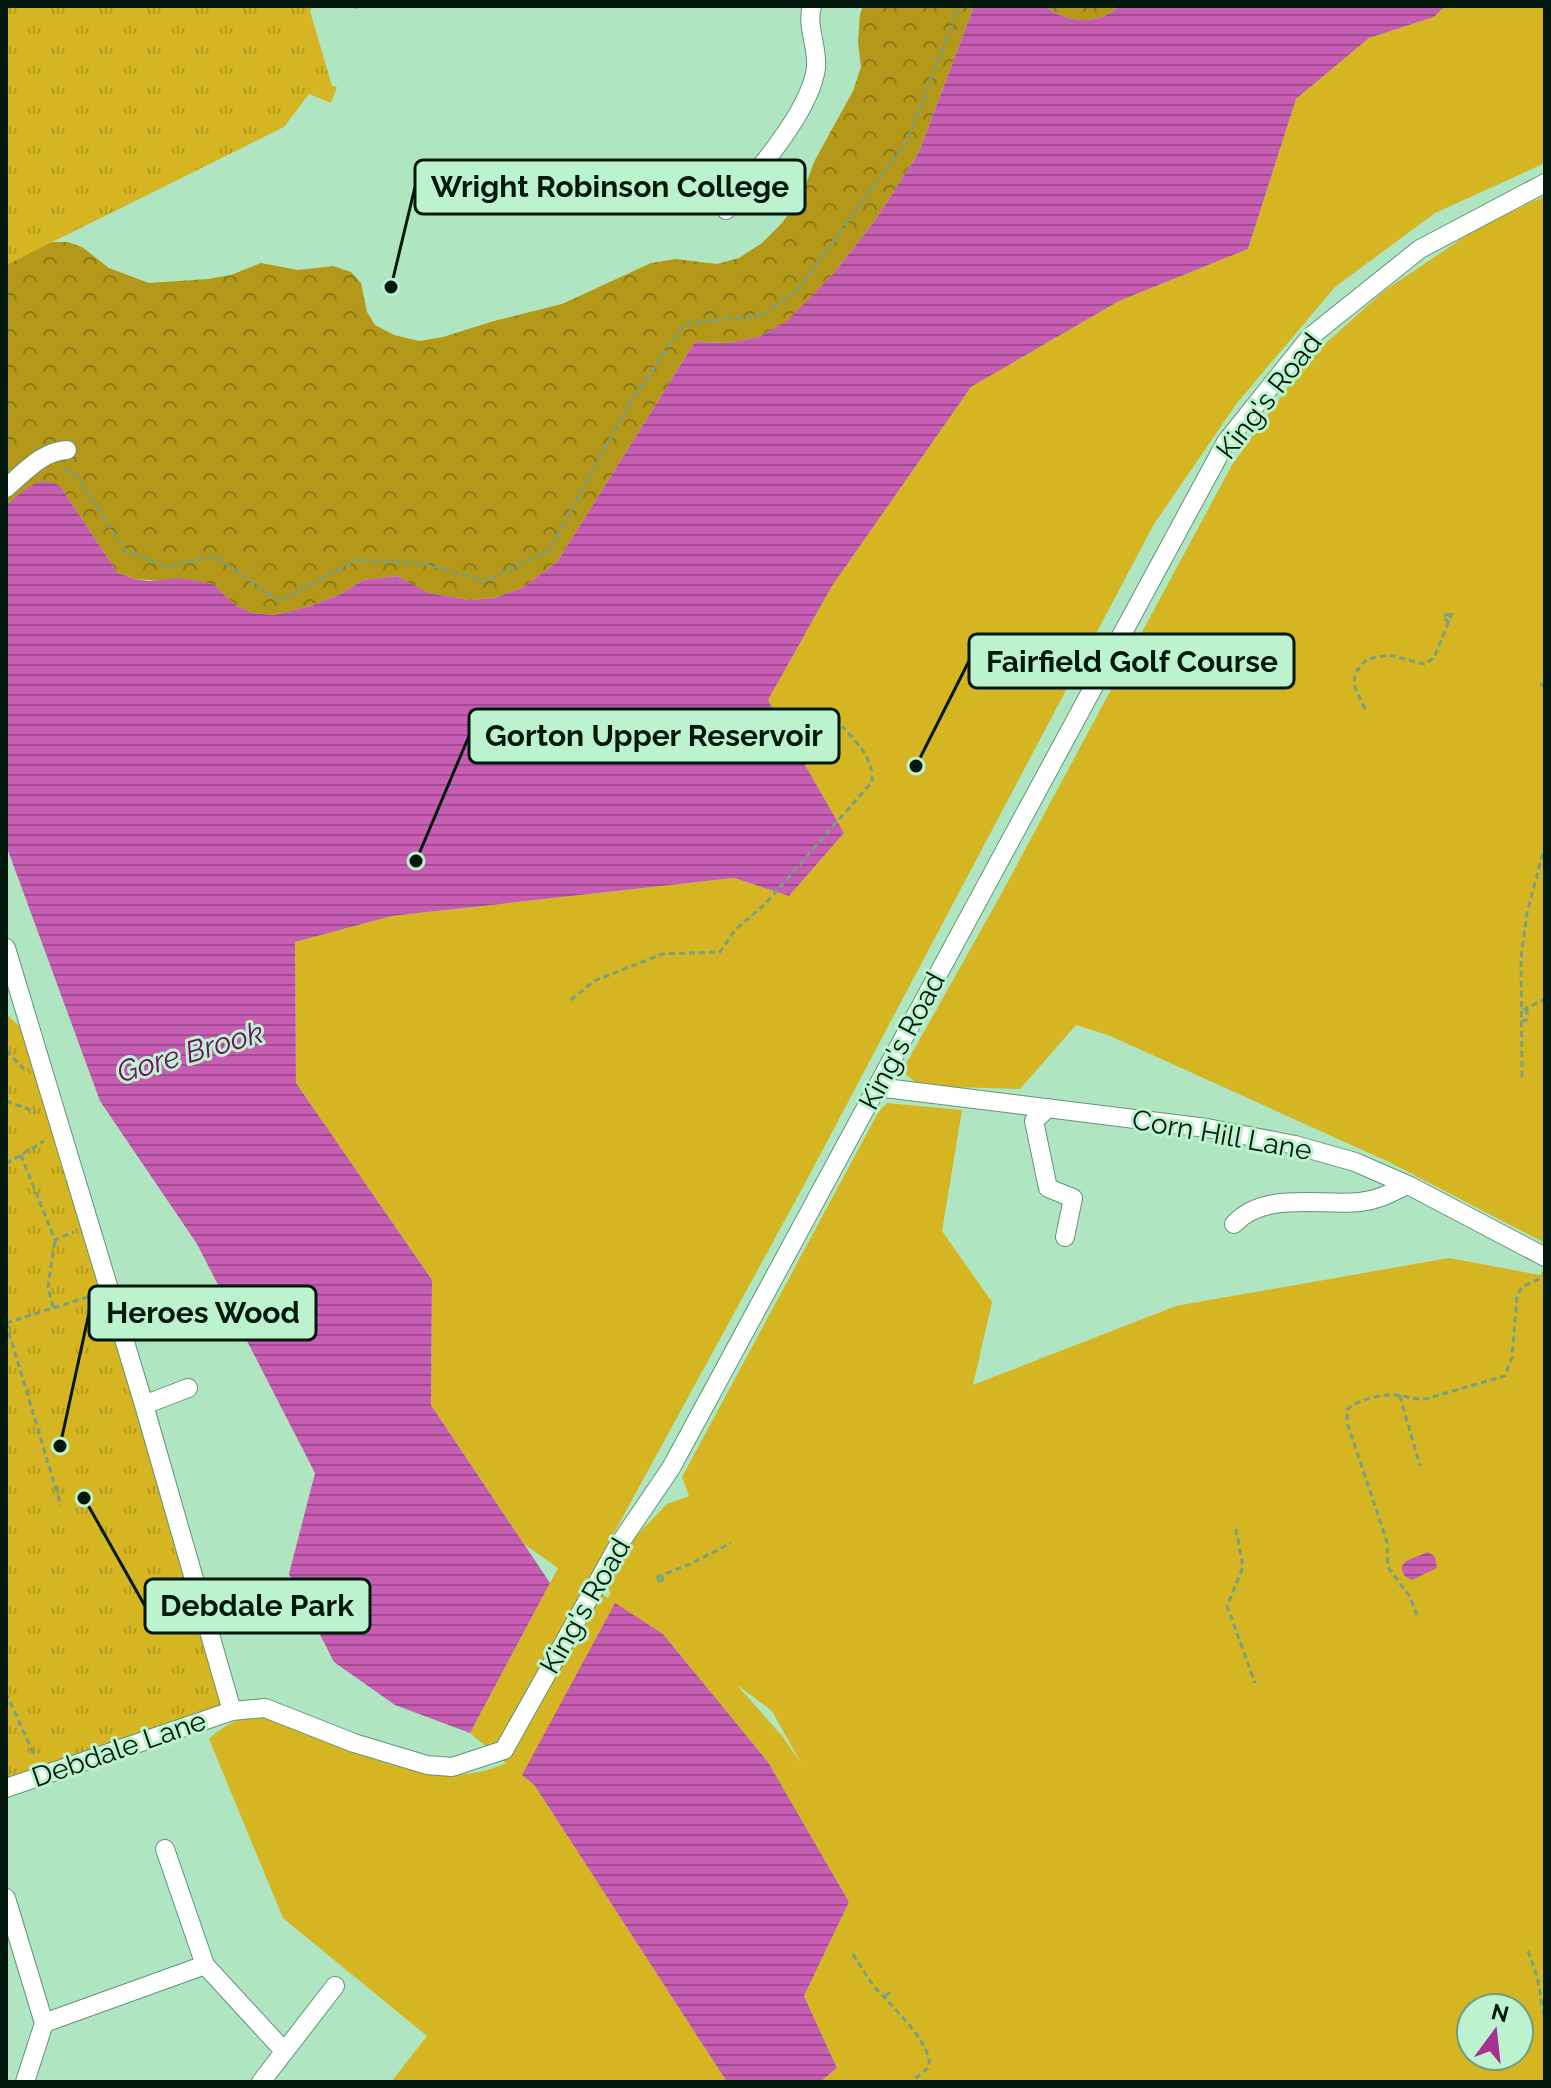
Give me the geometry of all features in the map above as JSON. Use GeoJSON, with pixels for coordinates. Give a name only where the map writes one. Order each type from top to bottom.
{"type":"FeatureCollection","features":[{"type":"Feature","properties":{"kind":"street"},"geometry":{"type":"LineString","coordinates":[[726,210],[797,115],[811,87],[816,68],[812,6]]}},
{"type":"Feature","properties":{"kind":"street","name":"King's Road"},"geometry":{"type":"LineString","coordinates":[[232,1711],[265,1708],[354,1743],[427,1765],[452,1767],[504,1750],[618,1546],[671,1468],[1226,442],[1310,337],[1420,249],[1545,183]]}},
{"type":"Feature","properties":{"kind":"street"},"geometry":{"type":"LineString","coordinates":[[6,488],[55,450],[67,450]]}},
{"type":"Feature","properties":{"kind":"street"},"geometry":{"type":"LineString","coordinates":[[6,948],[144,1405],[232,1711]]}},
{"type":"Feature","properties":{"kind":"street","name":"Corn Hill Lane"},"geometry":{"type":"LineString","coordinates":[[877,1087],[969,1101],[1207,1128],[1295,1145],[1355,1162],[1407,1185],[1545,1257]]}},
{"type":"Feature","properties":{"kind":"street"},"geometry":{"type":"LineString","coordinates":[[1048,1108],[1034,1121],[1048,1188],[1073,1198],[1065,1237]]}},
{"type":"Feature","properties":{"kind":"street"},"geometry":{"type":"LineString","coordinates":[[1234,1224],[1241,1215],[1255,1208],[1300,1202],[1361,1202],[1384,1197],[1407,1185]]}},
{"type":"Feature","properties":{"kind":"street"},"geometry":{"type":"LineString","coordinates":[[144,1405],[188,1388]]}},
{"type":"Feature","properties":{"kind":"street","name":"Debdale Lane"},"geometry":{"type":"LineString","coordinates":[[6,1788],[232,1711]]}},
{"type":"Feature","properties":{"kind":"street"},"geometry":{"type":"LineString","coordinates":[[165,1849],[205,1965],[284,2051]]}},
{"type":"Feature","properties":{"kind":"street"},"geometry":{"type":"LineString","coordinates":[[6,1898],[44,2023],[25,2082]]}},
{"type":"Feature","properties":{"kind":"street"},"geometry":{"type":"LineString","coordinates":[[44,2023],[205,1965]]}},
{"type":"Feature","properties":{"kind":"street"},"geometry":{"type":"LineString","coordinates":[[261,2082],[335,1986]]}},
{"type":"Feature","properties":{"kind":"path"},"geometry":{"type":"LineString","coordinates":[[37,462],[75,473],[125,550],[167,567],[215,556],[279,601],[357,560],[425,564],[486,581],[549,550],[631,401],[684,324],[763,315],[798,289],[907,141],[959,6]]}},
{"type":"Feature","properties":{"kind":"path"},"geometry":{"type":"LineString","coordinates":[[1065,6],[1071,6]]}},
{"type":"Feature","properties":{"kind":"path"},"geometry":{"type":"LineString","coordinates":[[1365,709],[1354,685],[1355,673],[1367,659],[1389,655],[1424,664],[1434,658],[1449,623]]}},
{"type":"Feature","properties":{"kind":"path"},"geometry":{"type":"LineString","coordinates":[[571,1000],[594,981],[662,954],[720,952],[736,929],[764,905],[872,782],[873,769],[864,751],[842,726]]}},
{"type":"Feature","properties":{"kind":"path"},"geometry":{"type":"LineString","coordinates":[[1522,1077],[1522,1021],[1527,1020],[1520,969],[1523,938],[1545,845]]}},
{"type":"Feature","properties":{"kind":"path"},"geometry":{"type":"LineString","coordinates":[[1524,1010],[1545,999]]}},
{"type":"Feature","properties":{"kind":"path"},"geometry":{"type":"LineString","coordinates":[[6,1101],[60,1128],[6,1164]]}},
{"type":"Feature","properties":{"kind":"path"},"geometry":{"type":"LineString","coordinates":[[21,1155],[55,1240],[48,1287],[53,1308]]}},
{"type":"Feature","properties":{"kind":"path"},"geometry":{"type":"LineString","coordinates":[[55,1240],[90,1226]]}},
{"type":"Feature","properties":{"kind":"path"},"geometry":{"type":"LineString","coordinates":[[1417,1615],[1410,1597],[1388,1567],[1387,1542],[1346,1415],[1355,1403],[1386,1395],[1425,1399],[1505,1376],[1512,1357],[1517,1295],[1522,1287],[1545,1276]]}},
{"type":"Feature","properties":{"kind":"path"},"geometry":{"type":"LineString","coordinates":[[61,1506],[6,1323],[109,1290]]}},
{"type":"Feature","properties":{"kind":"path"},"geometry":{"type":"LineString","coordinates":[[1400,1396],[1420,1466]]}},
{"type":"Feature","properties":{"kind":"path"},"geometry":{"type":"LineString","coordinates":[[1236,1529],[1243,1567],[1227,1606],[1255,1683]]}},
{"type":"Feature","properties":{"kind":"path"},"geometry":{"type":"LineString","coordinates":[[664,1574],[731,1543]]}},
{"type":"Feature","properties":{"kind":"path"},"geometry":{"type":"LineString","coordinates":[[6,1693],[43,1775]]}},
{"type":"Feature","properties":{"kind":"path"},"geometry":{"type":"LineString","coordinates":[[1528,1951],[1537,1976],[1545,2021]]}},
{"type":"Feature","properties":{"kind":"path"},"geometry":{"type":"LineString","coordinates":[[853,1954],[876,1989],[885,1996],[929,2056],[929,2067],[911,2082]]}},
{"type":"Feature","properties":{"kind":"path"},"geometry":{"type":"LineString","coordinates":[[885,1996],[893,1990]]}},
{"type":"Feature","properties":{"kind":"green space"},"geometry":{"type":"Polygon","coordinates":[[[6,6],[313,6],[310,11],[332,86],[337,87],[331,103],[309,94],[284,127],[6,265],[6,6]]]}},
{"type":"Feature","properties":{"kind":"green space"},"geometry":{"type":"Polygon","coordinates":[[[863,6],[974,6],[919,152],[876,219],[834,273],[788,321],[759,337],[728,343],[695,342],[557,562],[522,588],[494,598],[470,600],[427,593],[397,576],[363,580],[341,594],[311,606],[274,615],[252,613],[235,605],[213,584],[133,579],[117,572],[60,486],[6,506],[6,265],[51,242],[68,242],[82,247],[109,268],[149,283],[231,275],[261,263],[298,270],[333,266],[351,272],[361,283],[367,312],[375,325],[394,335],[419,341],[562,304],[651,263],[676,259],[717,264],[739,258],[762,243],[782,223],[802,195],[814,162],[853,91],[861,67],[858,42],[863,6]]]}},
{"type":"Feature","properties":{"kind":"green space"},"geometry":{"type":"Polygon","coordinates":[[[1045,6],[1119,6],[1102,17],[1082,20],[1062,16],[1045,6]]]}},
{"type":"Feature","properties":{"kind":"green space"},"geometry":{"type":"Polygon","coordinates":[[[1445,6],[1545,6],[1545,163],[1435,213],[1335,287],[1237,403],[1154,524],[803,1187],[586,1584],[608,1598],[611,1592],[602,1586],[613,1565],[667,1504],[689,1496],[682,1477],[879,1111],[887,1103],[962,1110],[942,1231],[992,1302],[973,1385],[1176,1306],[1449,1258],[1540,1275],[1545,1268],[1545,2082],[820,2082],[837,2068],[804,1996],[849,1902],[768,1762],[663,1634],[522,1775],[535,1786],[727,2082],[391,2082],[427,2036],[283,1918],[209,1739],[234,1722],[256,1716],[272,1719],[401,1768],[427,1773],[454,1775],[480,1772],[506,1763],[470,1733],[558,1568],[524,1544],[431,1405],[432,1280],[296,1083],[295,942],[392,916],[734,878],[789,896],[844,833],[768,700],[832,586],[971,387],[1119,301],[1248,249],[1296,99],[1369,38],[1434,17],[1445,6]],[[736,1684],[783,1737],[802,1765],[772,1711],[736,1684]]]}},
{"type":"Feature","properties":{"kind":"green space"},"geometry":{"type":"Polygon","coordinates":[[[1545,196],[1545,1243],[1389,1162],[1108,1035],[1076,1025],[1020,1089],[920,1086],[902,1071],[999,898],[1232,465],[1308,359],[1384,291],[1479,227],[1545,196]]]}},
{"type":"Feature","properties":{"kind":"green space"},"geometry":{"type":"Polygon","coordinates":[[[6,1014],[25,1031],[222,1703],[219,1708],[6,1782],[6,1014]]]}},
{"type":"Feature","properties":{"kind":"water","name":"Gore Brook"},"geometry":{"type":"Polygon","coordinates":[[[974,6],[1045,6],[1062,16],[1082,20],[1102,17],[1119,6],[1445,6],[1434,17],[1369,38],[1296,99],[1248,249],[1119,301],[971,387],[832,586],[768,700],[844,833],[789,896],[734,878],[392,916],[295,942],[296,1083],[432,1280],[431,1405],[550,1583],[470,1733],[395,1705],[334,1662],[289,1574],[315,1473],[197,1244],[100,1101],[6,845],[6,506],[37,483],[60,486],[117,572],[133,579],[149,581],[180,578],[213,584],[235,605],[252,613],[274,615],[311,606],[341,594],[363,580],[397,576],[428,593],[470,600],[494,598],[522,588],[557,562],[695,342],[728,343],[759,337],[788,320],[834,273],[876,219],[919,152],[974,6]]]}},
{"type":"Feature","properties":{"kind":"water"},"geometry":{"type":"Polygon","coordinates":[[[1428,1552],[1435,1557],[1437,1568],[1412,1580],[1405,1576],[1402,1566],[1406,1561],[1428,1552]]]}},
{"type":"Feature","properties":{"kind":"water"},"geometry":{"type":"Polygon","coordinates":[[[615,1603],[663,1634],[768,1762],[849,1902],[804,1996],[837,2068],[820,2082],[727,2082],[535,1786],[522,1775],[615,1603]]]}},
{"type":"Feature","properties":{"kind":"place","name":"Wright Robinson College"},"geometry":{"type":"Point","coordinates":[391,287]}},
{"type":"Feature","properties":{"kind":"place","name":"Fairfield Golf Course"},"geometry":{"type":"Point","coordinates":[916,766]}},
{"type":"Feature","properties":{"kind":"place","name":"Gorton Upper Reservoir"},"geometry":{"type":"Point","coordinates":[416,861]}},
{"type":"Feature","properties":{"kind":"place","name":"Heroes Wood"},"geometry":{"type":"Point","coordinates":[60,1446]}},
{"type":"Feature","properties":{"kind":"place","name":"Debdale Park"},"geometry":{"type":"Point","coordinates":[84,1498]}}]}
